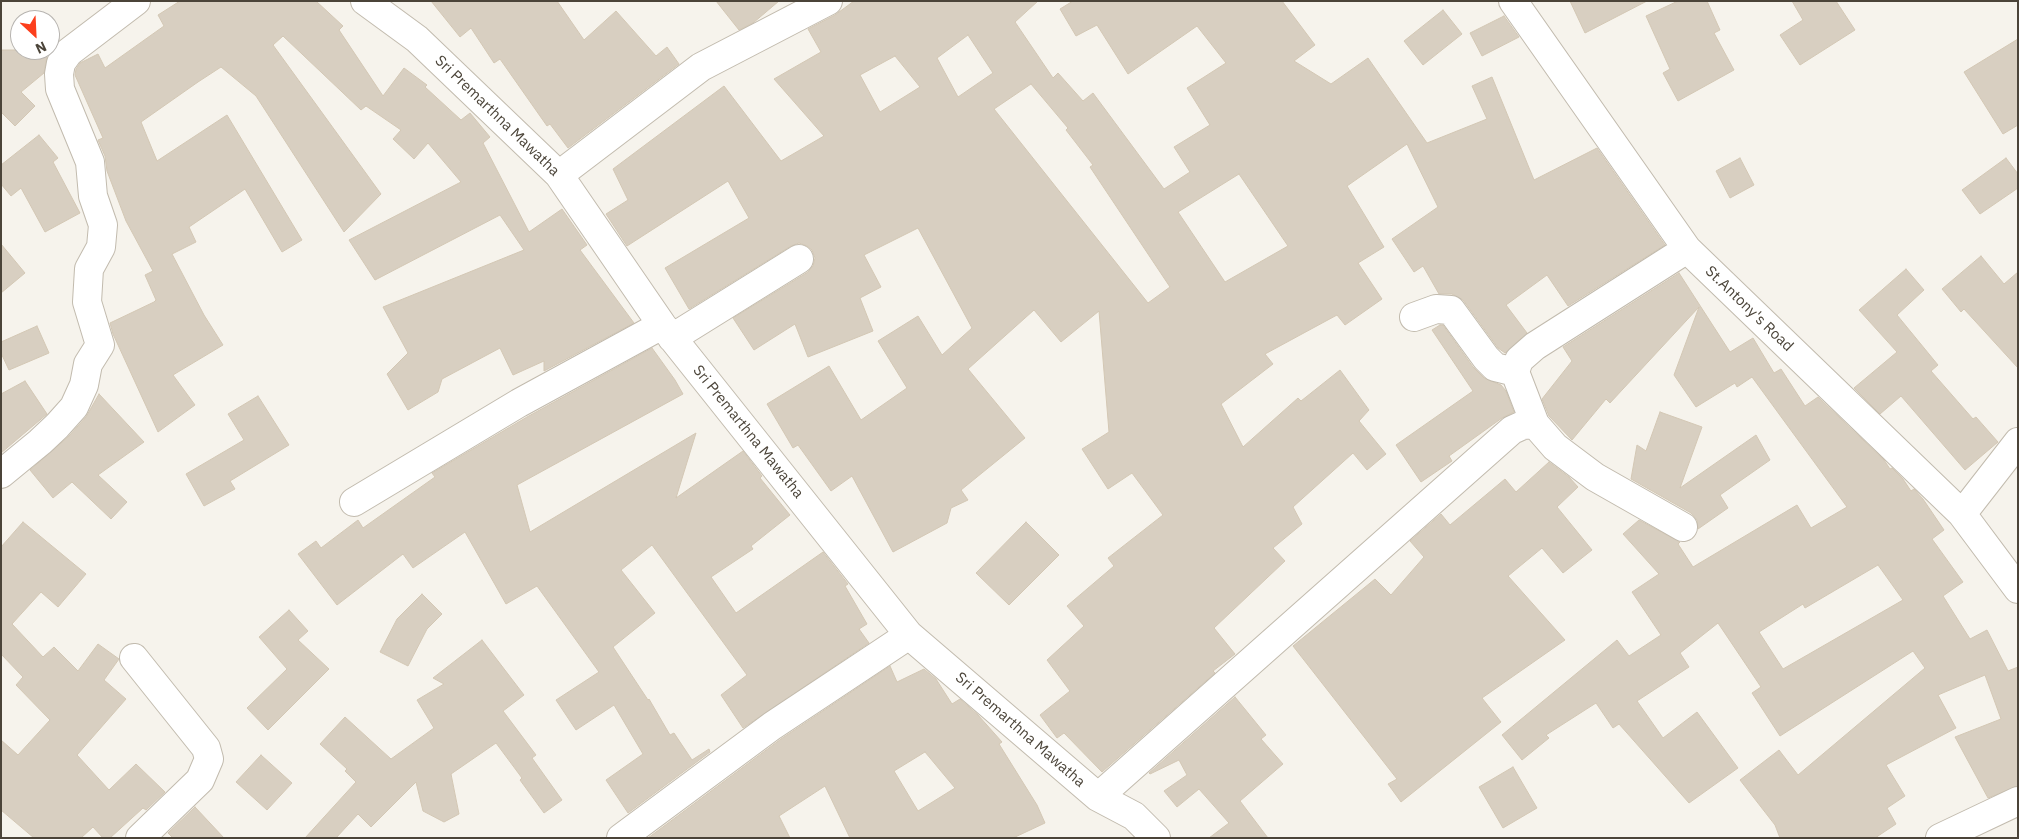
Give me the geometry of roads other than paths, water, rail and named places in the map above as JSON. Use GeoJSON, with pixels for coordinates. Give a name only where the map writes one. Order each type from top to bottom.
{"type":"FeatureCollection","features":[{"type":"Feature","properties":{"kind":"street"},"geometry":{"type":"LineString","coordinates":[[1,474],[40,442],[74,407],[84,386],[88,364],[100,346],[87,302],[89,269],[101,247],[103,225],[93,196],[90,162],[60,89],[59,74],[61,63],[69,52],[136,1]]}},
{"type":"Feature","properties":{"kind":"street","name":"Sri Premarthna Mawatha"},"geometry":{"type":"LineString","coordinates":[[365,1],[417,39],[559,175],[667,331],[910,635],[1098,797],[1134,816],[1156,838]]}},
{"type":"Feature","properties":{"kind":"street"},"geometry":{"type":"LineString","coordinates":[[559,175],[701,67],[828,1]]}},
{"type":"Feature","properties":{"kind":"street","name":"St.Antony's Road"},"geometry":{"type":"LineString","coordinates":[[1513,1],[1687,249],[1962,514],[2018,589]]}},
{"type":"Feature","properties":{"kind":"street"},"geometry":{"type":"LineString","coordinates":[[1683,527],[1594,477],[1555,447],[1535,424],[1515,372],[1519,360],[1535,346],[1687,249]]}},
{"type":"Feature","properties":{"kind":"street"},"geometry":{"type":"LineString","coordinates":[[354,502],[519,403],[667,331],[799,259]]}},
{"type":"Feature","properties":{"kind":"street"},"geometry":{"type":"LineString","coordinates":[[1414,317],[1436,309],[1451,310],[1486,358],[1495,367],[1515,372]]}},
{"type":"Feature","properties":{"kind":"street"},"geometry":{"type":"LineString","coordinates":[[1098,797],[1512,430],[1523,425],[1535,424]]}},
{"type":"Feature","properties":{"kind":"street"},"geometry":{"type":"LineString","coordinates":[[1962,514],[2018,442]]}},
{"type":"Feature","properties":{"kind":"street"},"geometry":{"type":"LineString","coordinates":[[621,838],[772,726],[910,635]]}},
{"type":"Feature","properties":{"kind":"street"},"geometry":{"type":"LineString","coordinates":[[134,658],[206,748],[209,759],[200,780],[140,838]]}},
{"type":"Feature","properties":{"kind":"street"},"geometry":{"type":"LineString","coordinates":[[1940,838],[2018,801]]}}]}
